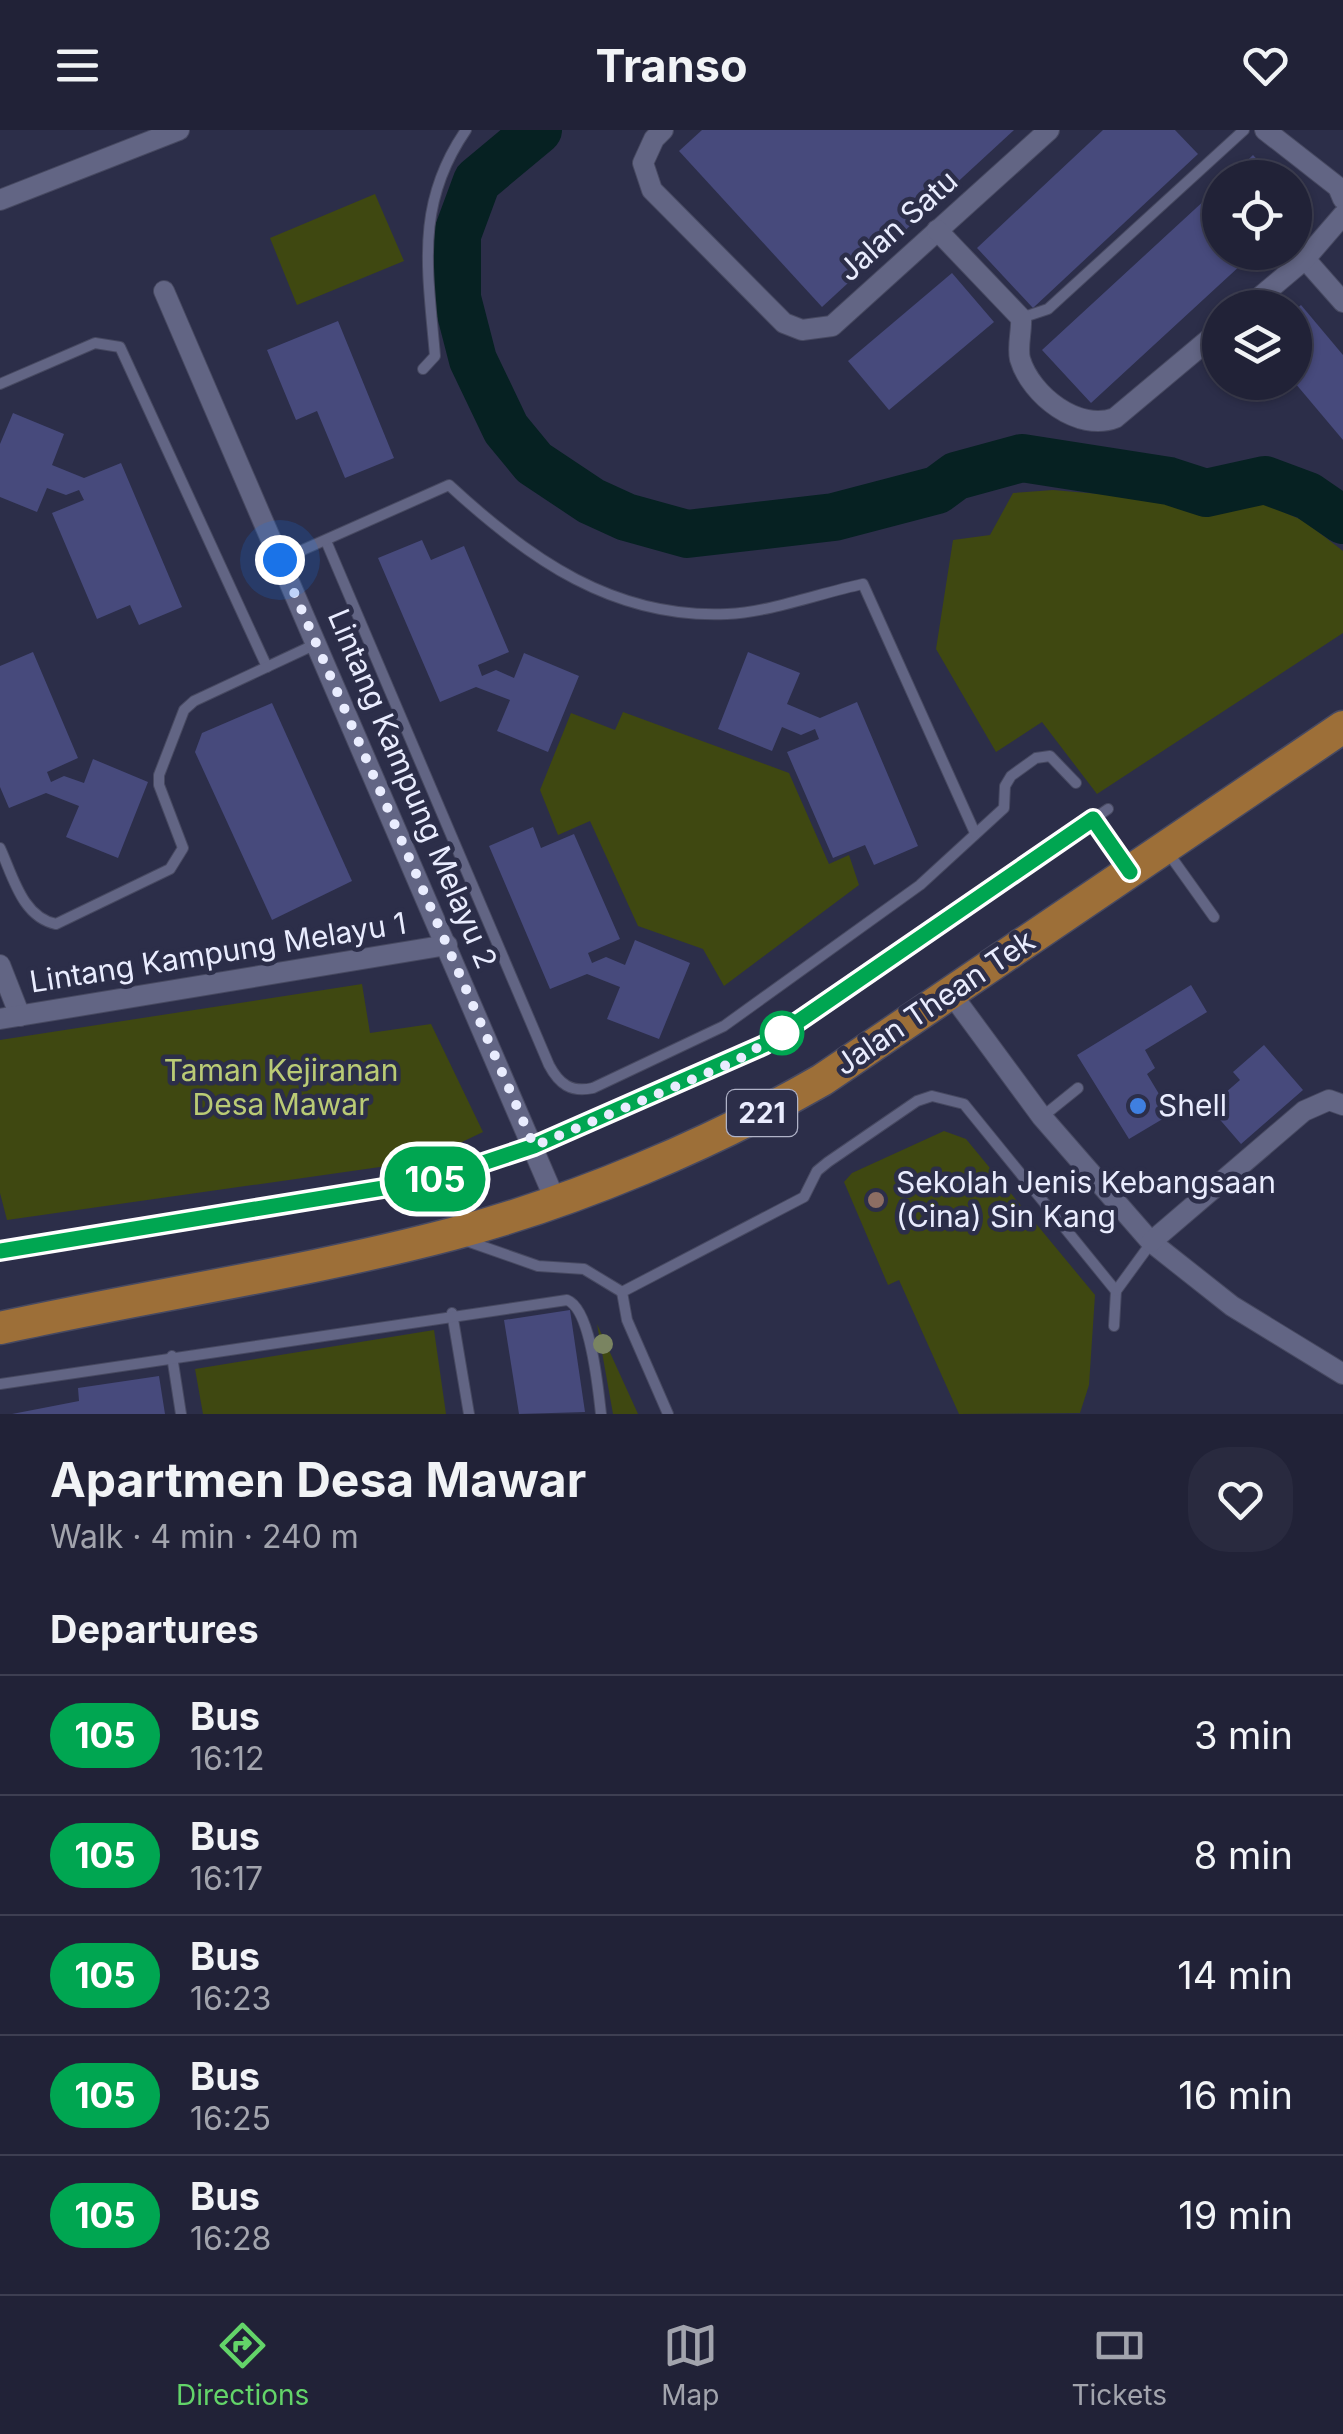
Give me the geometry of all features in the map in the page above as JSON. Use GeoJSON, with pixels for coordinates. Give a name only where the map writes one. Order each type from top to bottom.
{"type":"FeatureCollection","features":[{"type":"Feature","properties":{"kind":"main road","name":"Jalan Thean Tek"},"geometry":{"type":"LineString","coordinates":[[0,1328],[449,1234],[556,1202],[783,1102],[1343,727]]}},
{"type":"Feature","properties":{"kind":"main road","name":"Jalan Thean Tek"},"geometry":{"type":"LineString","coordinates":[[0,1319],[85,1309]]}},
{"type":"Feature","properties":{"kind":"street"},"geometry":{"type":"LineString","coordinates":[[0,200],[179,130]]}},
{"type":"Feature","properties":{"kind":"street","name":"Jalan Satu"},"geometry":{"type":"LineString","coordinates":[[664,130],[643,163],[652,190],[784,323],[802,330],[832,326],[1049,130]]}},
{"type":"Feature","properties":{"kind":"street"},"geometry":{"type":"LineString","coordinates":[[1265,130],[1338,188],[1343,199]]}},
{"type":"Feature","properties":{"kind":"street"},"geometry":{"type":"LineString","coordinates":[[1312,252],[1343,215]]}},
{"type":"Feature","properties":{"kind":"street"},"geometry":{"type":"LineString","coordinates":[[937,230],[1021,318],[1020,359],[1032,379],[1064,412],[1098,424],[1114,418],[1202,345]]}},
{"type":"Feature","properties":{"kind":"street"},"geometry":{"type":"LineString","coordinates":[[1312,266],[1343,302]]}},
{"type":"Feature","properties":{"kind":"street"},"geometry":{"type":"LineString","coordinates":[[1269,290],[1293,270]]}},
{"type":"Feature","properties":{"kind":"street","name":"Lintang Kampung Melayu 2"},"geometry":{"type":"LineString","coordinates":[[164,291],[556,1202]]}},
{"type":"Feature","properties":{"kind":"street","name":"Lintang Kampung Melayu 1"},"geometry":{"type":"LineString","coordinates":[[10,1018],[447,946]]}},
{"type":"Feature","properties":{"kind":"street"},"geometry":{"type":"LineString","coordinates":[[0,965],[10,1018]]}},
{"type":"Feature","properties":{"kind":"street"},"geometry":{"type":"LineString","coordinates":[[950,992],[1042,1117],[1151,1242],[1232,1306],[1343,1374]]}},
{"type":"Feature","properties":{"kind":"street"},"geometry":{"type":"LineString","coordinates":[[1151,1242],[1304,1110],[1329,1100],[1343,1106]]}},
{"type":"Feature","properties":{"kind":"lane"},"geometry":{"type":"LineString","coordinates":[[423,369],[435,356],[429,282],[430,199],[450,153],[466,130]]}},
{"type":"Feature","properties":{"kind":"lane"},"geometry":{"type":"LineString","coordinates":[[1021,318],[1048,309],[1244,130]]}},
{"type":"Feature","properties":{"kind":"lane"},"geometry":{"type":"LineString","coordinates":[[0,384],[95,343],[120,347],[268,668]]}},
{"type":"Feature","properties":{"kind":"lane"},"geometry":{"type":"LineString","coordinates":[[280,560],[449,485],[542,562],[594,591],[642,606],[730,614],[863,584],[975,833]]}},
{"type":"Feature","properties":{"kind":"lane"},"geometry":{"type":"LineString","coordinates":[[326,541],[549,1065],[560,1083],[570,1089],[593,1088],[724,1026],[920,885],[1004,808],[1007,780],[1036,758],[1050,756],[1076,784]]}},
{"type":"Feature","properties":{"kind":"lane"},"geometry":{"type":"LineString","coordinates":[[0,848],[26,906],[45,921],[56,924],[115,899],[170,869],[182,848],[158,785],[184,710],[194,701],[316,644]]}},
{"type":"Feature","properties":{"kind":"lane"},"geometry":{"type":"LineString","coordinates":[[0,1251],[432,1180],[534,1146],[764,1045],[1108,809]]}},
{"type":"Feature","properties":{"kind":"lane"},"geometry":{"type":"LineString","coordinates":[[1093,819],[1130,872]]}},
{"type":"Feature","properties":{"kind":"lane"},"geometry":{"type":"LineString","coordinates":[[1165,849],[1214,917]]}},
{"type":"Feature","properties":{"kind":"lane"},"geometry":{"type":"LineString","coordinates":[[1042,1117],[1078,1088]]}},
{"type":"Feature","properties":{"kind":"lane"},"geometry":{"type":"LineString","coordinates":[[622,1292],[804,1197],[828,1162],[917,1101],[932,1096],[950,1098],[976,1115],[1116,1291]]}},
{"type":"Feature","properties":{"kind":"lane"},"geometry":{"type":"LineString","coordinates":[[449,1234],[538,1266],[584,1269],[622,1292],[627,1320],[668,1414]]}},
{"type":"Feature","properties":{"kind":"lane"},"geometry":{"type":"LineString","coordinates":[[1114,1326],[1116,1291],[1151,1242]]}},
{"type":"Feature","properties":{"kind":"lane"},"geometry":{"type":"LineString","coordinates":[[0,1384],[548,1300],[575,1303],[584,1319],[601,1414]]}},
{"type":"Feature","properties":{"kind":"lane"},"geometry":{"type":"LineString","coordinates":[[452,1314],[469,1414]]}},
{"type":"Feature","properties":{"kind":"lane"},"geometry":{"type":"LineString","coordinates":[[172,1356],[181,1414]]}},
{"type":"Feature","properties":{"kind":"green space"},"geometry":{"type":"Polygon","coordinates":[[[375,194],[404,261],[297,305],[270,238],[375,194]]]}},
{"type":"Feature","properties":{"kind":"green space"},"geometry":{"type":"Polygon","coordinates":[[[1053,490],[1145,498],[1206,516],[1258,501],[1304,521],[1343,551],[1343,633],[1097,794],[1042,722],[996,752],[936,649],[953,540],[990,535],[1013,493],[1053,490]]]}},
{"type":"Feature","properties":{"kind":"green space"},"geometry":{"type":"Polygon","coordinates":[[[623,712],[789,773],[829,864],[849,855],[859,885],[724,986],[703,949],[638,926],[590,821],[558,835],[540,790],[571,713],[615,730],[623,712]]]}},
{"type":"Feature","properties":{"kind":"green space","name":"Taman Kejiranan Desa Mawar"},"geometry":{"type":"Polygon","coordinates":[[[362,984],[370,1033],[431,1024],[483,1132],[422,1161],[7,1220],[0,1193],[0,1040],[362,984]]]}},
{"type":"Feature","properties":{"kind":"green space"},"geometry":{"type":"Polygon","coordinates":[[[944,1131],[966,1139],[1095,1295],[1089,1385],[1080,1413],[959,1414],[899,1280],[888,1285],[844,1182],[852,1173],[944,1131]]]}},
{"type":"Feature","properties":{"kind":"green space"},"geometry":{"type":"Polygon","coordinates":[[[597,1324],[638,1414],[613,1414],[597,1324]]]}},
{"type":"Feature","properties":{"kind":"green space"},"geometry":{"type":"Polygon","coordinates":[[[434,1330],[446,1414],[203,1414],[195,1369],[434,1330]]]}},
{"type":"Feature","properties":{"kind":"building"},"geometry":{"type":"Polygon","coordinates":[[[702,130],[1014,130],[822,307],[679,151],[702,130]]]}},
{"type":"Feature","properties":{"kind":"building"},"geometry":{"type":"Polygon","coordinates":[[[1103,130],[1175,130],[1198,154],[1033,308],[977,248],[1103,130]]]}},
{"type":"Feature","properties":{"kind":"building"},"geometry":{"type":"Polygon","coordinates":[[[1202,203],[1202,270],[1235,270],[1214,290],[1202,290],[1202,301],[1091,403],[1042,350],[1202,203]]]}},
{"type":"Feature","properties":{"kind":"building"},"geometry":{"type":"Polygon","coordinates":[[[952,273],[994,322],[889,410],[848,361],[952,273]]]}},
{"type":"Feature","properties":{"kind":"building"},"geometry":{"type":"Polygon","coordinates":[[[1312,318],[1343,355],[1343,440],[1309,400],[1312,318]]]}},
{"type":"Feature","properties":{"kind":"building"},"geometry":{"type":"Polygon","coordinates":[[[338,321],[394,458],[345,478],[317,411],[296,420],[267,350],[338,321]]]}},
{"type":"Feature","properties":{"kind":"building"},"geometry":{"type":"Polygon","coordinates":[[[13,413],[64,434],[52,465],[84,478],[121,463],[182,607],[139,625],[130,605],[97,619],[52,513],[84,500],[79,490],[66,495],[47,488],[37,512],[0,497],[0,444],[13,413]]]}},
{"type":"Feature","properties":{"kind":"building"},"geometry":{"type":"Polygon","coordinates":[[[422,540],[431,560],[464,546],[509,652],[478,665],[482,676],[496,670],[514,678],[524,653],[579,676],[548,752],[497,731],[510,700],[476,687],[440,702],[378,558],[422,540]]]}},
{"type":"Feature","properties":{"kind":"building"},"geometry":{"type":"Polygon","coordinates":[[[33,652],[78,758],[47,772],[51,782],[64,776],[84,783],[93,759],[148,782],[118,858],[66,837],[79,806],[46,793],[9,808],[0,787],[0,666],[33,652]]]}},
{"type":"Feature","properties":{"kind":"building"},"geometry":{"type":"Polygon","coordinates":[[[748,652],[800,673],[787,704],[820,718],[857,702],[918,846],[874,865],[865,845],[833,858],[787,752],[819,739],[815,729],[801,735],[782,727],[772,751],[718,729],[748,652]]]}},
{"type":"Feature","properties":{"kind":"building"},"geometry":{"type":"Polygon","coordinates":[[[272,703],[352,881],[272,920],[195,752],[202,733],[272,703]]]}},
{"type":"Feature","properties":{"kind":"building"},"geometry":{"type":"Polygon","coordinates":[[[533,827],[541,848],[574,834],[620,939],[588,953],[592,963],[606,957],[625,965],[635,940],[690,963],[659,1039],[607,1019],[620,987],[587,974],[550,989],[489,846],[533,827]]]}},
{"type":"Feature","properties":{"kind":"building","name":"Shell"},"geometry":{"type":"Polygon","coordinates":[[[1191,985],[1207,1012],[1145,1050],[1155,1068],[1147,1074],[1171,1114],[1129,1139],[1077,1055],[1191,985]]]}},
{"type":"Feature","properties":{"kind":"building"},"geometry":{"type":"Polygon","coordinates":[[[1264,1045],[1303,1090],[1241,1144],[1209,1107],[1240,1080],[1233,1072],[1264,1045]]]}},
{"type":"Feature","properties":{"kind":"building"},"geometry":{"type":"Polygon","coordinates":[[[570,1310],[585,1412],[519,1414],[504,1320],[570,1310]]]}},
{"type":"Feature","properties":{"kind":"building"},"geometry":{"type":"Polygon","coordinates":[[[159,1376],[165,1414],[12,1414],[79,1401],[78,1388],[159,1376]]]}},
{"type":"Feature","properties":{"kind":"waterway"},"geometry":{"type":"LineString","coordinates":[[538,130],[477,181],[457,235],[457,298],[473,360],[506,429],[534,463],[591,501],[626,517],[687,534],[834,517],[937,490],[956,476],[1022,458],[1169,481],[1206,493],[1265,480],[1308,496],[1343,520]]}},
{"type":"Feature","properties":{"kind":"bus line","name":"105"},"geometry":{"type":"LineString","coordinates":[[0,1251],[432,1180],[534,1146],[736,1061],[764,1045],[1093,819],[1130,872]]}},
{"type":"Feature","properties":{"kind":"place","name":"Shell"},"geometry":{"type":"Point","coordinates":[1138,1106]}},
{"type":"Feature","properties":{"kind":"place","name":"Sekolah Jenis Kebangsaan (Cina) Sin Kang"},"geometry":{"type":"Point","coordinates":[876,1200]}},
{"type":"Feature","properties":{"kind":"route"},"geometry":{"type":"LineString","coordinates":[[280,560],[534,1146],[736,1061],[797,1023],[782,1033]]}}]}
